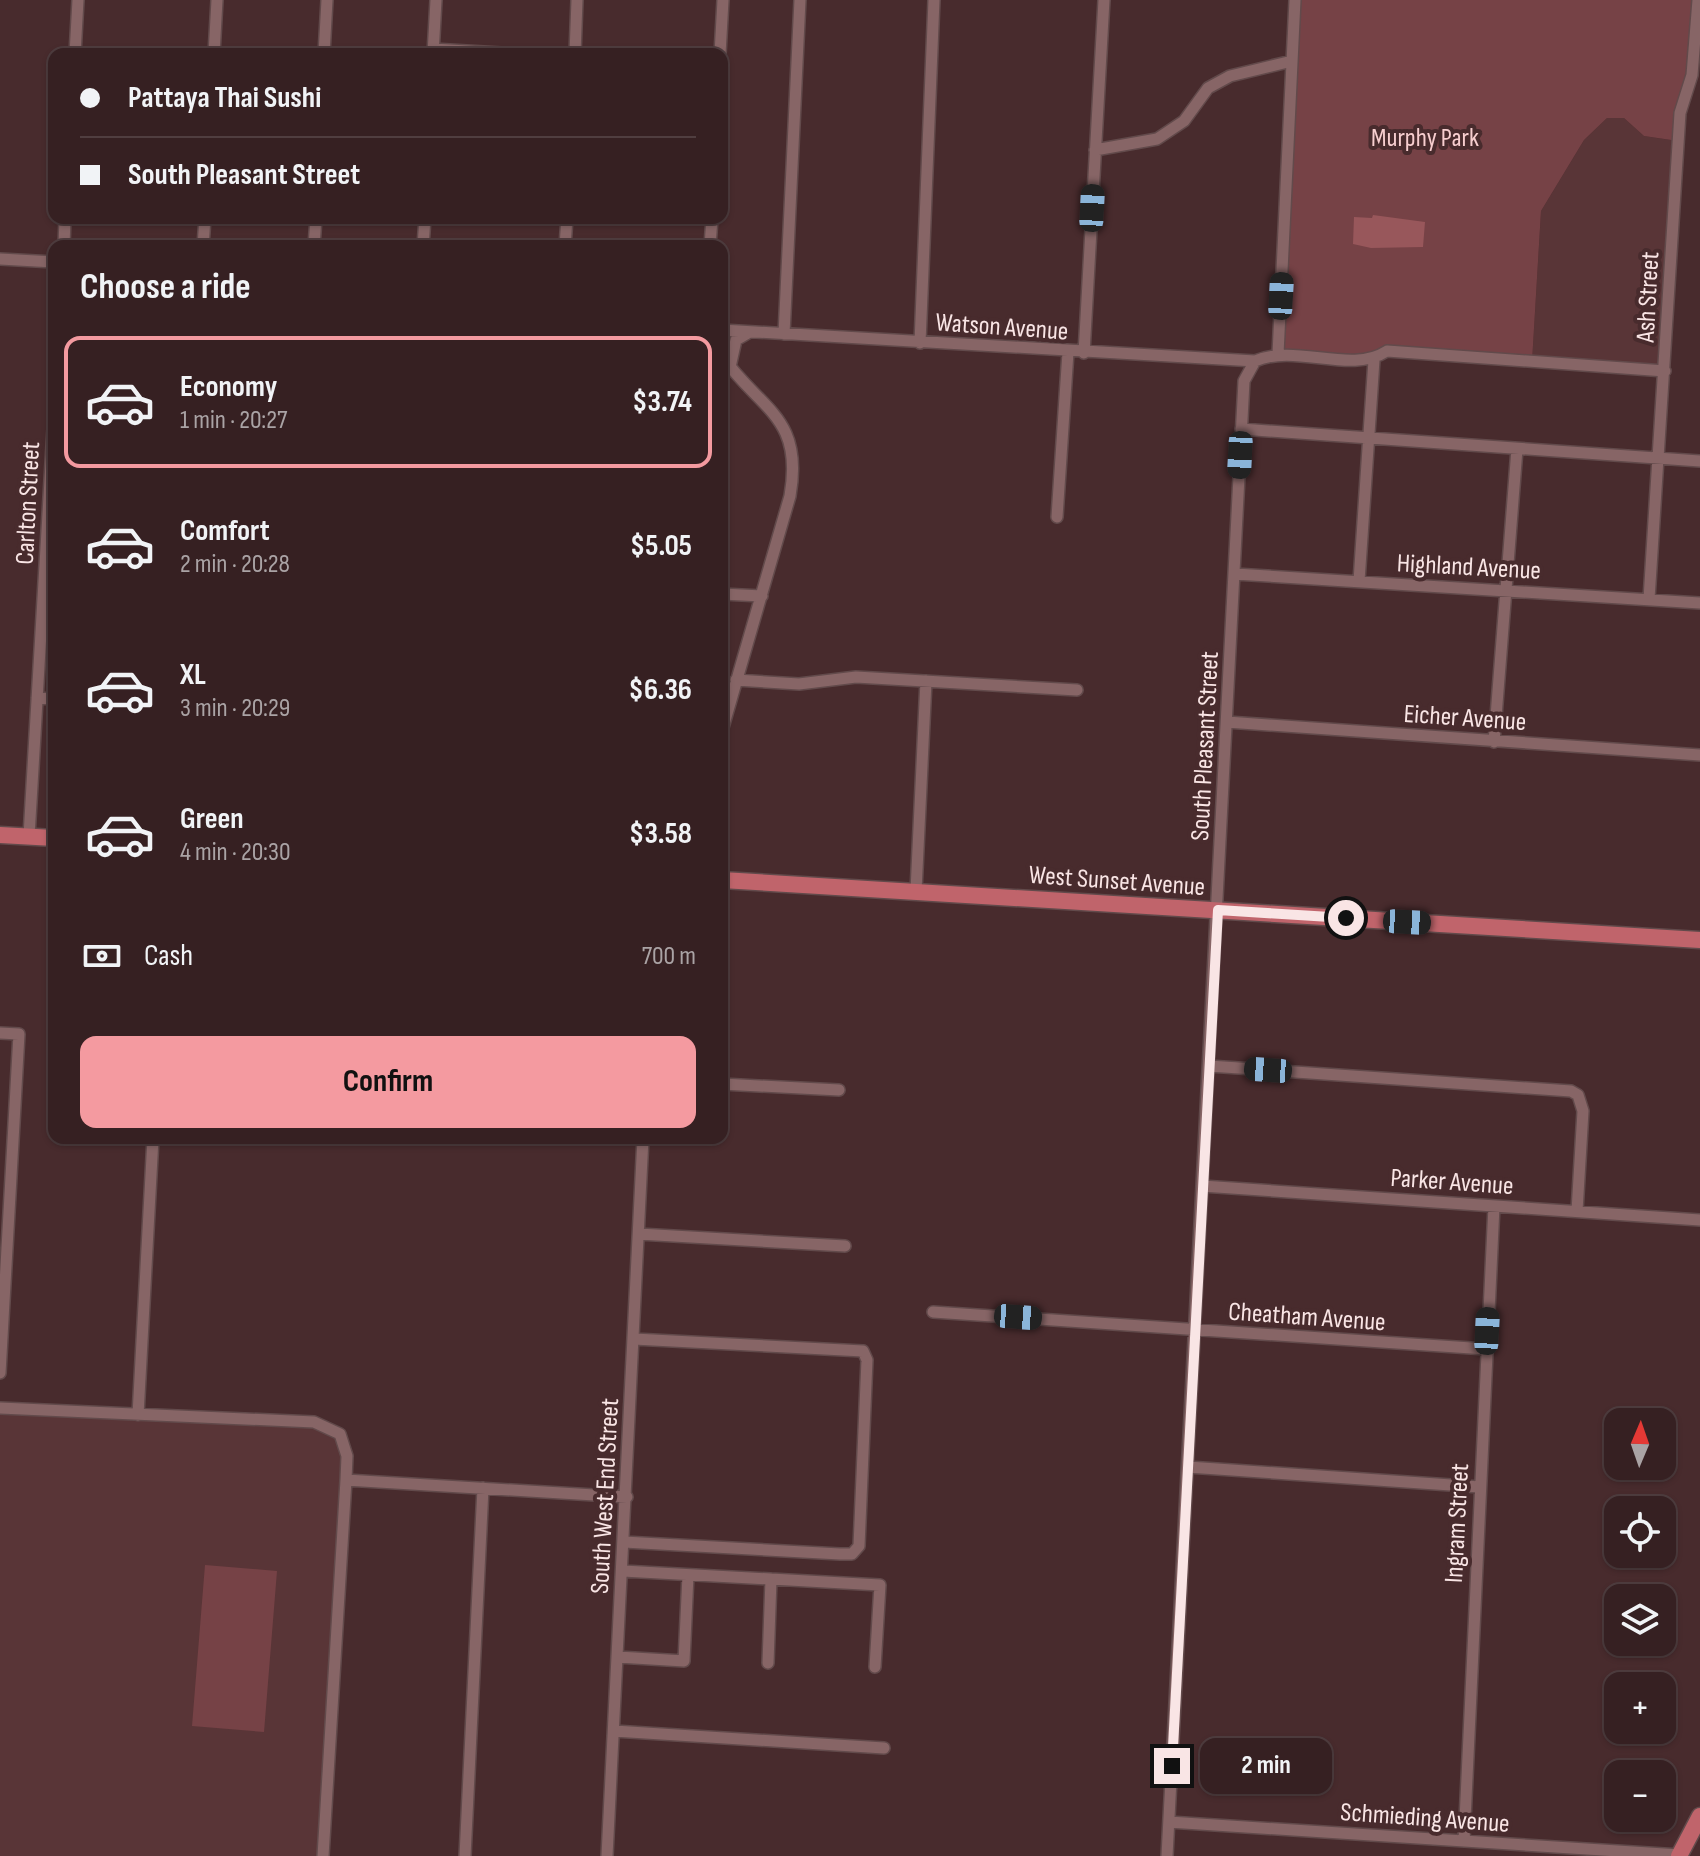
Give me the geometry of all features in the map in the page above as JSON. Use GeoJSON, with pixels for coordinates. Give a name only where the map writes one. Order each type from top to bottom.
{"type":"FeatureCollection","features":[{"type":"Feature","properties":{"kind":"highway"},"geometry":{"type":"LineString","coordinates":[[0,835],[48,838]]}},
{"type":"Feature","properties":{"kind":"highway","name":"West Sunset Avenue"},"geometry":{"type":"LineString","coordinates":[[728,880],[1700,940]]}},
{"type":"Feature","properties":{"kind":"highway"},"geometry":{"type":"LineString","coordinates":[[1679,1855],[1700,1816]]}},
{"type":"Feature","properties":{"kind":"street"},"geometry":{"type":"LineString","coordinates":[[75,48],[78,0]]}},
{"type":"Feature","properties":{"kind":"street"},"geometry":{"type":"LineString","coordinates":[[214,48],[217,0]]}},
{"type":"Feature","properties":{"kind":"street"},"geometry":{"type":"LineString","coordinates":[[324,48],[327,0]]}},
{"type":"Feature","properties":{"kind":"street"},"geometry":{"type":"LineString","coordinates":[[433,48],[436,0]]}},
{"type":"Feature","properties":{"kind":"street"},"geometry":{"type":"LineString","coordinates":[[575,48],[577,0]]}},
{"type":"Feature","properties":{"kind":"street"},"geometry":{"type":"LineString","coordinates":[[720,48],[723,0]]}},
{"type":"Feature","properties":{"kind":"street"},"geometry":{"type":"LineString","coordinates":[[784,334],[800,0]]}},
{"type":"Feature","properties":{"kind":"street"},"geometry":{"type":"LineString","coordinates":[[920,343],[934,0]]}},
{"type":"Feature","properties":{"kind":"street"},"geometry":{"type":"LineString","coordinates":[[1084,353],[1104,0]]}},
{"type":"Feature","properties":{"kind":"street"},"geometry":{"type":"LineString","coordinates":[[1295,0],[1278,354],[1374,360],[1387,351],[1665,371]]}},
{"type":"Feature","properties":{"kind":"street","name":"Ash Street"},"geometry":{"type":"LineString","coordinates":[[1649,599],[1680,113],[1696,75],[1698,0]]}},
{"type":"Feature","properties":{"kind":"street"},"geometry":{"type":"LineString","coordinates":[[1095,150],[1157,139],[1184,121],[1208,88],[1230,76],[1292,61]]}},
{"type":"Feature","properties":{"kind":"street"},"geometry":{"type":"LineString","coordinates":[[0,259],[48,262]]}},
{"type":"Feature","properties":{"kind":"street","name":"Watson Avenue"},"geometry":{"type":"LineString","coordinates":[[728,330],[1255,361],[1278,354]]}},
{"type":"Feature","properties":{"kind":"street"},"geometry":{"type":"LineString","coordinates":[[730,367],[736,340],[753,332]]}},
{"type":"Feature","properties":{"kind":"street"},"geometry":{"type":"LineString","coordinates":[[1057,517],[1068,352]]}},
{"type":"Feature","properties":{"kind":"street"},"geometry":{"type":"LineString","coordinates":[[1359,581],[1374,360]]}},
{"type":"Feature","properties":{"kind":"street","name":"South Pleasant Street"},"geometry":{"type":"LineString","coordinates":[[1167,1856],[1241,429],[1244,381],[1255,361]]}},
{"type":"Feature","properties":{"kind":"street"},"geometry":{"type":"LineString","coordinates":[[728,364],[775,413],[792,449],[790,496],[728,709]]}},
{"type":"Feature","properties":{"kind":"street"},"geometry":{"type":"LineString","coordinates":[[1241,429],[1700,461]]}},
{"type":"Feature","properties":{"kind":"street"},"geometry":{"type":"LineString","coordinates":[[1494,742],[1517,449]]}},
{"type":"Feature","properties":{"kind":"street","name":"Carlton Street"},"geometry":{"type":"LineString","coordinates":[[29,836],[48,513]]}},
{"type":"Feature","properties":{"kind":"street","name":"Highland Avenue"},"geometry":{"type":"LineString","coordinates":[[1235,574],[1700,603]]}},
{"type":"Feature","properties":{"kind":"street"},"geometry":{"type":"LineString","coordinates":[[728,594],[762,596]]}},
{"type":"Feature","properties":{"kind":"street"},"geometry":{"type":"LineString","coordinates":[[736,680],[799,684],[856,677],[1077,690]]}},
{"type":"Feature","properties":{"kind":"street"},"geometry":{"type":"LineString","coordinates":[[916,891],[926,681]]}},
{"type":"Feature","properties":{"kind":"street"},"geometry":{"type":"LineString","coordinates":[[37,698],[48,699]]}},
{"type":"Feature","properties":{"kind":"street","name":"Eicher Avenue"},"geometry":{"type":"LineString","coordinates":[[1227,722],[1700,755]]}},
{"type":"Feature","properties":{"kind":"street"},"geometry":{"type":"LineString","coordinates":[[0,1033],[19,1034],[0,1373]]}},
{"type":"Feature","properties":{"kind":"street"},"geometry":{"type":"LineString","coordinates":[[1209,1066],[1563,1088],[1578,1095],[1583,1111],[1577,1211]]}},
{"type":"Feature","properties":{"kind":"street"},"geometry":{"type":"LineString","coordinates":[[728,1084],[839,1090]]}},
{"type":"Feature","properties":{"kind":"street"},"geometry":{"type":"LineString","coordinates":[[138,1415],[153,1144]]}},
{"type":"Feature","properties":{"kind":"street","name":"South West End Street"},"geometry":{"type":"LineString","coordinates":[[607,1856],[643,1144]]}},
{"type":"Feature","properties":{"kind":"street","name":"Parker Avenue"},"geometry":{"type":"LineString","coordinates":[[1202,1186],[1700,1220]]}},
{"type":"Feature","properties":{"kind":"street","name":"Ingram Street"},"geometry":{"type":"LineString","coordinates":[[1464,1841],[1494,1206]]}},
{"type":"Feature","properties":{"kind":"street"},"geometry":{"type":"LineString","coordinates":[[639,1234],[845,1246]]}},
{"type":"Feature","properties":{"kind":"street","name":"Cheatham Avenue"},"geometry":{"type":"LineString","coordinates":[[933,1312],[1486,1349]]}},
{"type":"Feature","properties":{"kind":"street"},"geometry":{"type":"LineString","coordinates":[[624,1542],[840,1554],[852,1554],[859,1546],[867,1360],[863,1351],[634,1339]]}},
{"type":"Feature","properties":{"kind":"street"},"geometry":{"type":"LineString","coordinates":[[0,1408],[314,1422],[340,1434],[347,1456],[323,1856]]}},
{"type":"Feature","properties":{"kind":"street"},"geometry":{"type":"LineString","coordinates":[[1188,1467],[1480,1487]]}},
{"type":"Feature","properties":{"kind":"street"},"geometry":{"type":"LineString","coordinates":[[346,1480],[627,1497]]}},
{"type":"Feature","properties":{"kind":"street"},"geometry":{"type":"LineString","coordinates":[[465,1856],[483,1488]]}},
{"type":"Feature","properties":{"kind":"street"},"geometry":{"type":"LineString","coordinates":[[623,1571],[880,1585],[875,1667]]}},
{"type":"Feature","properties":{"kind":"street"},"geometry":{"type":"LineString","coordinates":[[618,1657],[684,1661],[688,1575]]}},
{"type":"Feature","properties":{"kind":"street"},"geometry":{"type":"LineString","coordinates":[[768,1663],[771,1579]]}},
{"type":"Feature","properties":{"kind":"street"},"geometry":{"type":"LineString","coordinates":[[614,1731],[884,1748]]}},
{"type":"Feature","properties":{"kind":"street","name":"Schmieding Avenue"},"geometry":{"type":"LineString","coordinates":[[1169,1822],[1679,1855]]}},
{"type":"Feature","properties":{"kind":"shaded area"},"geometry":{"type":"Polygon","coordinates":[[[1607,118],[1624,118],[1644,136],[1678,141],[1665,371],[1532,362],[1541,211],[1584,140],[1607,118]]]}},
{"type":"Feature","properties":{"kind":"shaded area"},"geometry":{"type":"Polygon","coordinates":[[[1373,215],[1425,222],[1423,247],[1371,248],[1353,244],[1354,217],[1372,218],[1373,215]]]}},
{"type":"Feature","properties":{"kind":"shaded area"},"geometry":{"type":"Polygon","coordinates":[[[0,1413],[311,1426],[333,1436],[339,1444],[342,1456],[317,1856],[0,1856],[0,1413]]]}},
{"type":"Feature","properties":{"kind":"green space","name":"Murphy Park"},"geometry":{"type":"Polygon","coordinates":[[[1295,0],[1698,0],[1678,141],[1644,136],[1624,118],[1607,118],[1584,140],[1541,211],[1532,362],[1387,351],[1374,360],[1278,354],[1295,0]]]}},
{"type":"Feature","properties":{"kind":"green space"},"geometry":{"type":"Polygon","coordinates":[[[205,1565],[277,1571],[264,1732],[192,1726],[205,1565]]]}},
{"type":"Feature","properties":{"kind":"route"},"geometry":{"type":"LineString","coordinates":[[1172,1766],[1218,910],[1346,918]]}}]}
